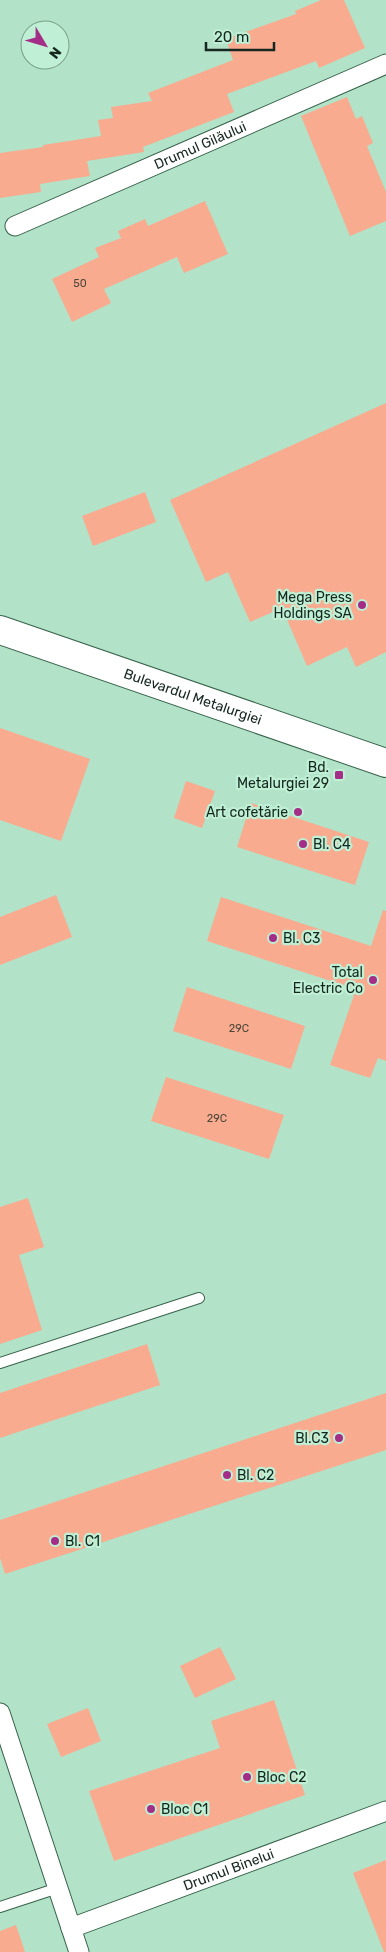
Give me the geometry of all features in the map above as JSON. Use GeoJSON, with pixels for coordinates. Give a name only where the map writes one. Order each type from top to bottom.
{"type":"FeatureCollection","features":[{"type":"Feature","properties":{"kind":"main road","name":"Bulevardul Metalurgiei"},"geometry":{"type":"LineString","coordinates":[[0,630],[386,763]]}},
{"type":"Feature","properties":{"kind":"street","name":"Drumul Gilăului"},"geometry":{"type":"LineString","coordinates":[[15,226],[386,64]]}},
{"type":"Feature","properties":{"kind":"street"},"geometry":{"type":"LineString","coordinates":[[0,1713],[79,1952]]}},
{"type":"Feature","properties":{"kind":"street","name":"Drumul Binelui"},"geometry":{"type":"LineString","coordinates":[[71,1928],[386,1811]]}},
{"type":"Feature","properties":{"kind":"lane"},"geometry":{"type":"LineString","coordinates":[[0,1364],[199,1298]]}},
{"type":"Feature","properties":{"kind":"lane"},"geometry":{"type":"LineString","coordinates":[[0,1907],[58,1888]]}},
{"type":"Feature","properties":{"kind":"building"},"geometry":{"type":"Polygon","coordinates":[[[321,0],[344,0],[365,48],[319,68],[316,61],[227,94],[234,112],[143,147],[144,152],[87,161],[90,176],[40,184],[41,192],[0,198],[0,153],[101,136],[98,120],[113,118],[111,107],[152,101],[148,93],[233,60],[226,39],[296,14],[295,11],[321,0]]]}},
{"type":"Feature","properties":{"kind":"building"},"geometry":{"type":"Polygon","coordinates":[[[347,97],[356,119],[362,116],[373,143],[367,146],[386,192],[386,221],[350,236],[301,116],[347,97]]]}},
{"type":"Feature","properties":{"kind":"building"},"geometry":{"type":"Polygon","coordinates":[[[205,201],[228,254],[184,273],[177,257],[104,289],[111,303],[72,322],[52,279],[99,257],[95,248],[121,238],[118,231],[145,219],[148,226],[205,201]]]}},
{"type":"Feature","properties":{"kind":"building"},"geometry":{"type":"Polygon","coordinates":[[[386,403],[386,652],[356,667],[347,647],[307,666],[282,608],[250,622],[228,572],[206,582],[170,500],[386,403]]]}},
{"type":"Feature","properties":{"kind":"building"},"geometry":{"type":"Polygon","coordinates":[[[145,492],[156,522],[93,546],[82,516],[145,492]]]}},
{"type":"Feature","properties":{"kind":"building"},"geometry":{"type":"Polygon","coordinates":[[[0,728],[90,759],[61,841],[0,820],[0,728]]]}},
{"type":"Feature","properties":{"kind":"building"},"geometry":{"type":"Polygon","coordinates":[[[186,781],[215,791],[202,828],[174,818],[186,781]]]}},
{"type":"Feature","properties":{"kind":"building","name":"Bl. C4"},"geometry":{"type":"Polygon","coordinates":[[[251,803],[369,842],[355,885],[237,847],[251,803]]]}},
{"type":"Feature","properties":{"kind":"building"},"geometry":{"type":"Polygon","coordinates":[[[56,895],[72,937],[0,965],[0,917],[56,895]]]}},
{"type":"Feature","properties":{"kind":"building"},"geometry":{"type":"Polygon","coordinates":[[[221,897],[371,946],[383,910],[386,911],[386,1061],[378,1058],[370,1078],[330,1065],[356,989],[207,941],[221,897]]]}},
{"type":"Feature","properties":{"kind":"building"},"geometry":{"type":"Polygon","coordinates":[[[187,987],[305,1026],[291,1069],[173,1031],[187,987]]]}},
{"type":"Feature","properties":{"kind":"building"},"geometry":{"type":"Polygon","coordinates":[[[166,1077],[284,1115],[269,1159],[151,1121],[166,1077]]]}},
{"type":"Feature","properties":{"kind":"building"},"geometry":{"type":"Polygon","coordinates":[[[28,1198],[44,1247],[19,1255],[42,1330],[0,1344],[0,1207],[28,1198]]]}},
{"type":"Feature","properties":{"kind":"building"},"geometry":{"type":"Polygon","coordinates":[[[147,1344],[160,1385],[0,1438],[0,1393],[147,1344]]]}},
{"type":"Feature","properties":{"kind":"building"},"geometry":{"type":"Polygon","coordinates":[[[386,1393],[386,1450],[5,1574],[0,1558],[0,1520],[386,1393]]]}},
{"type":"Feature","properties":{"kind":"building"},"geometry":{"type":"Polygon","coordinates":[[[220,1647],[236,1679],[195,1698],[180,1666],[220,1647]]]}},
{"type":"Feature","properties":{"kind":"building"},"geometry":{"type":"Polygon","coordinates":[[[274,1700],[305,1795],[114,1861],[89,1791],[220,1748],[211,1721],[274,1700]]]}},
{"type":"Feature","properties":{"kind":"building"},"geometry":{"type":"Polygon","coordinates":[[[88,1708],[101,1741],[61,1757],[47,1724],[88,1708]]]}},
{"type":"Feature","properties":{"kind":"building"},"geometry":{"type":"Polygon","coordinates":[[[386,1860],[386,1952],[384,1952],[353,1873],[386,1860]]]}},
{"type":"Feature","properties":{"kind":"building"},"geometry":{"type":"Polygon","coordinates":[[[16,1925],[25,1952],[0,1952],[0,1931],[16,1925]]]}},
{"type":"Feature","properties":{"kind":"place","name":"Mega Press Holdings SA"},"geometry":{"type":"Point","coordinates":[362,605]}},
{"type":"Feature","properties":{"kind":"place","name":"Bd. Metalurgiei 29"},"geometry":{"type":"Point","coordinates":[339,775]}},
{"type":"Feature","properties":{"kind":"place","name":"Art cofetărie"},"geometry":{"type":"Point","coordinates":[298,812]}},
{"type":"Feature","properties":{"kind":"place","name":"Bl. C4"},"geometry":{"type":"Point","coordinates":[303,844]}},
{"type":"Feature","properties":{"kind":"place","name":"Bl. C3"},"geometry":{"type":"Point","coordinates":[273,938]}},
{"type":"Feature","properties":{"kind":"place","name":"Total Electric Co"},"geometry":{"type":"Point","coordinates":[373,980]}},
{"type":"Feature","properties":{"kind":"place","name":"Bl.C3"},"geometry":{"type":"Point","coordinates":[339,1438]}},
{"type":"Feature","properties":{"kind":"place","name":"Bl. C2"},"geometry":{"type":"Point","coordinates":[227,1475]}},
{"type":"Feature","properties":{"kind":"place","name":"Bl. C1"},"geometry":{"type":"Point","coordinates":[55,1541]}},
{"type":"Feature","properties":{"kind":"place","name":"Bloc C2"},"geometry":{"type":"Point","coordinates":[247,1777]}},
{"type":"Feature","properties":{"kind":"place","name":"Bloc C1"},"geometry":{"type":"Point","coordinates":[151,1809]}}]}
